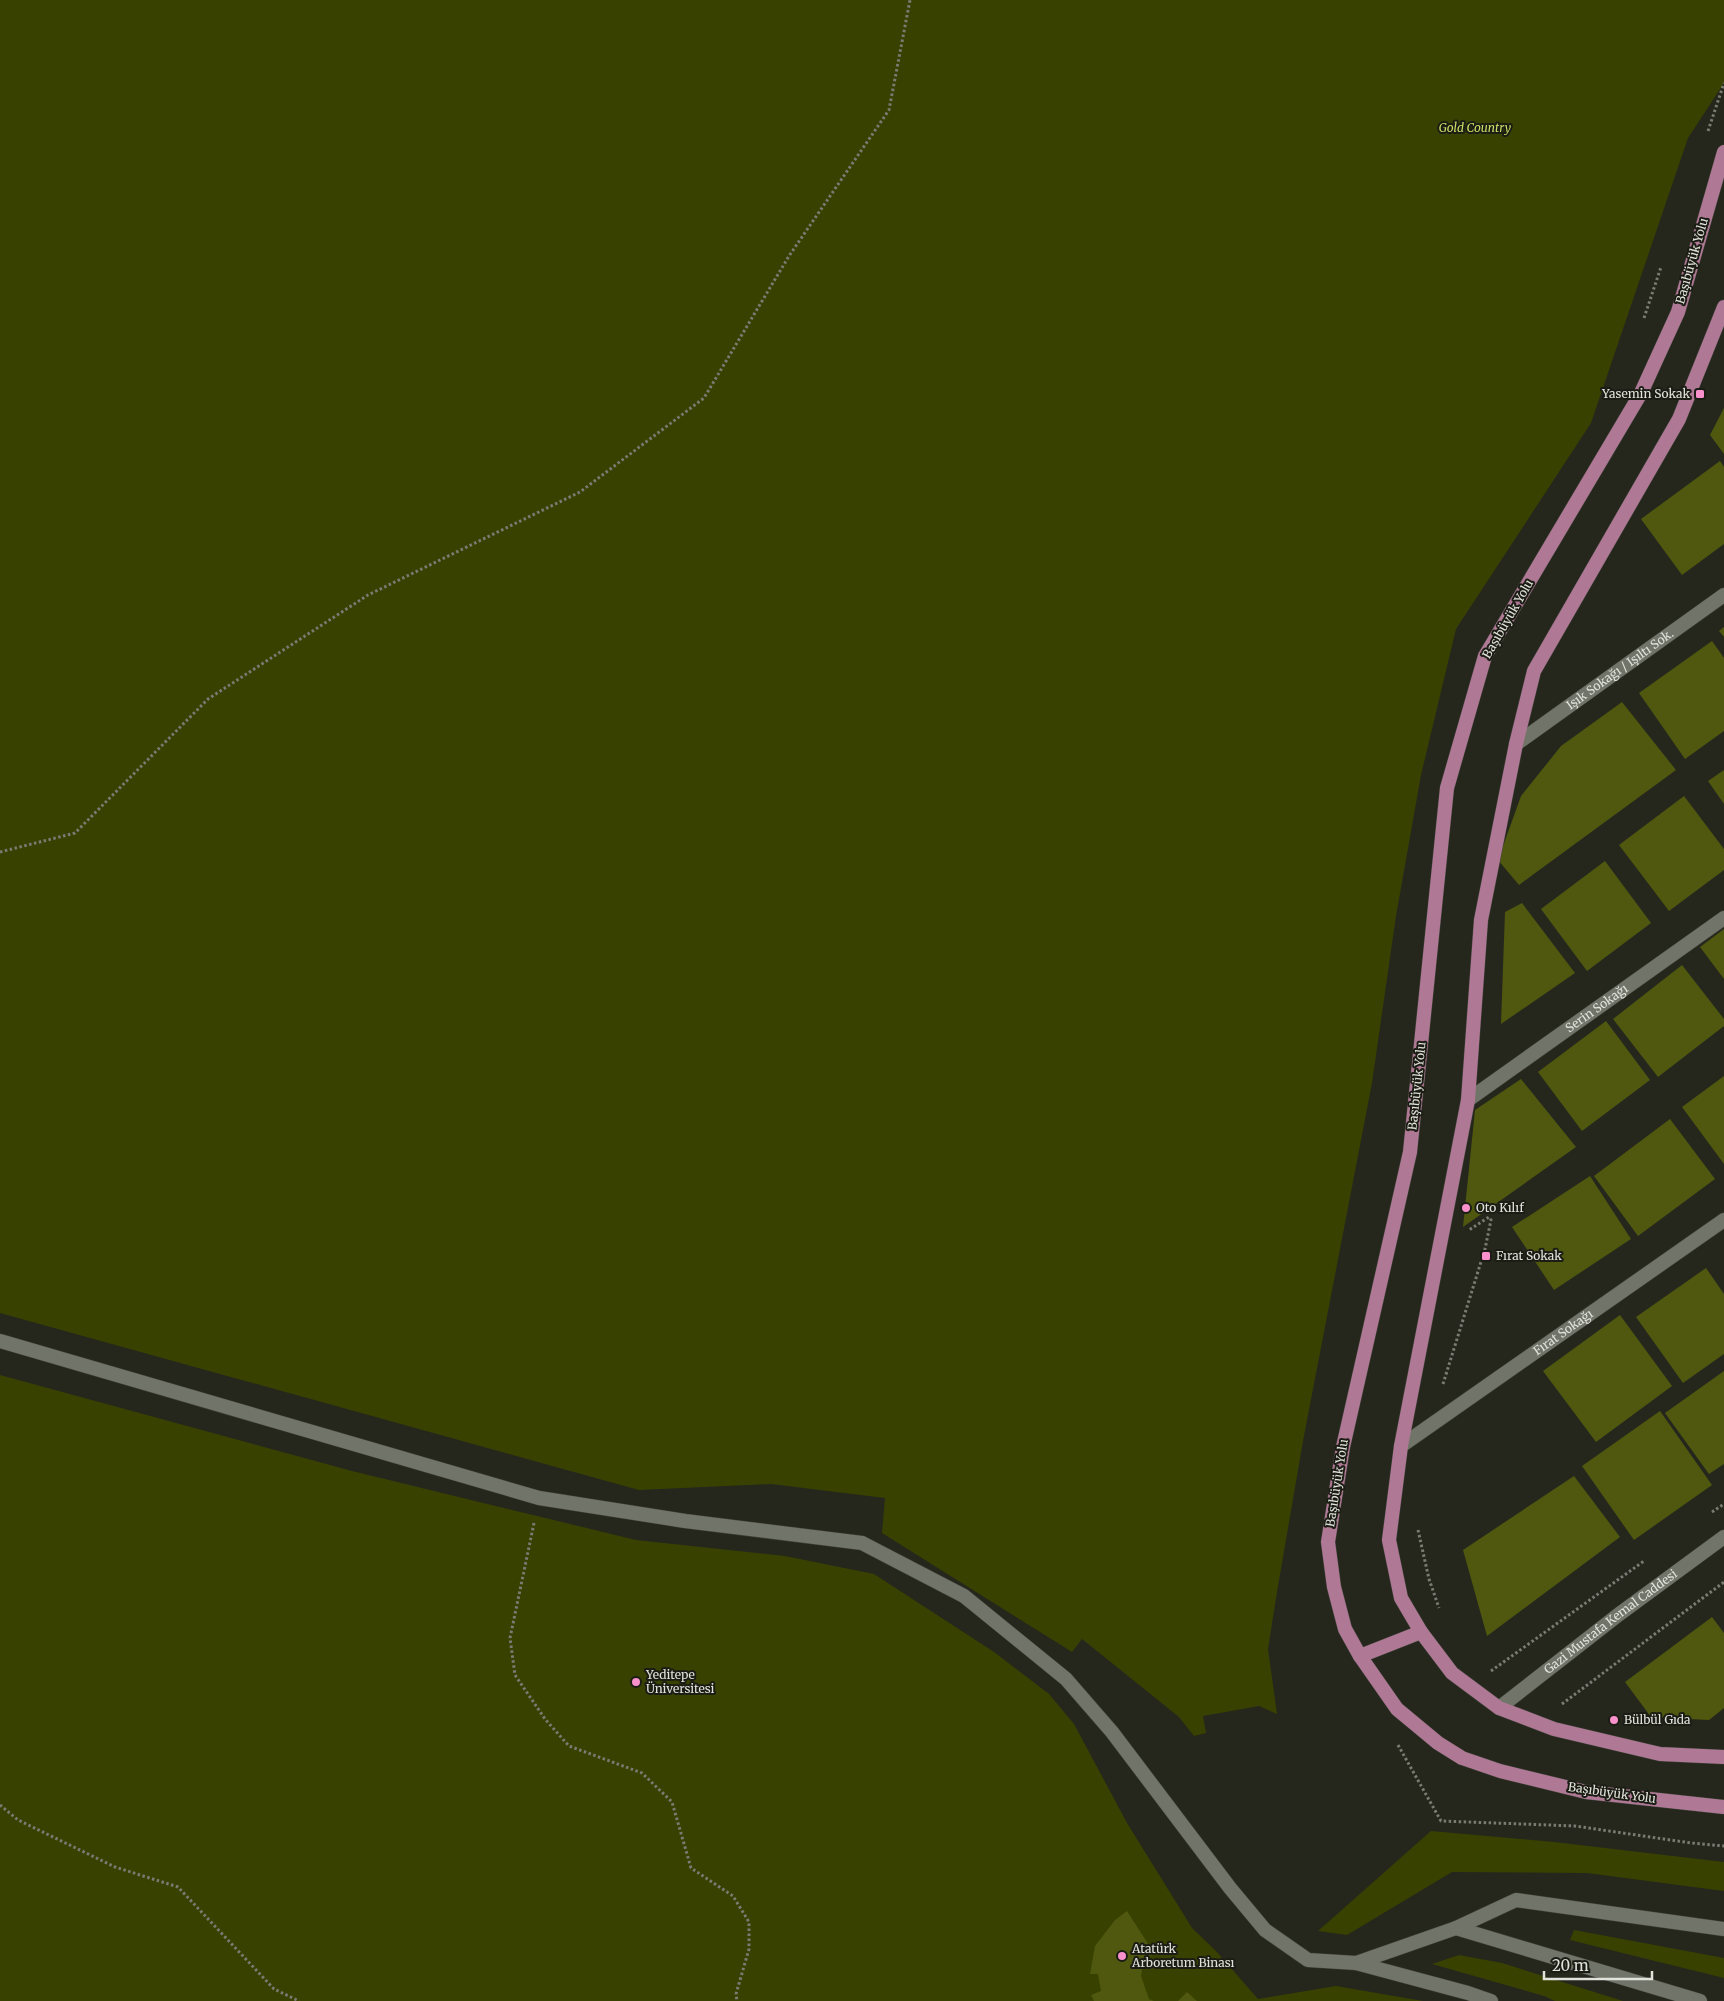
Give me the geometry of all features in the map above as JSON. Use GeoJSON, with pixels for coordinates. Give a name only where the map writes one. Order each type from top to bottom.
{"type":"FeatureCollection","features":[{"type":"Feature","properties":{"kind":"main road","name":"Başıbüyük Yolu"},"geometry":{"type":"LineString","coordinates":[[1724,152],[1678,312],[1641,393],[1485,656],[1447,788],[1410,1152],[1342,1447],[1328,1542],[1334,1587],[1345,1629],[1360,1656],[1397,1709],[1438,1742],[1462,1758],[1500,1771],[1586,1792],[1724,1807]]}},
{"type":"Feature","properties":{"kind":"main road"},"geometry":{"type":"LineString","coordinates":[[1724,307],[1679,419],[1534,671],[1516,744],[1482,920],[1468,1100],[1401,1446],[1389,1540],[1400,1598],[1421,1632],[1452,1673],[1499,1708],[1554,1729],[1660,1754],[1724,1758]]}},
{"type":"Feature","properties":{"kind":"main road"},"geometry":{"type":"LineString","coordinates":[[1360,1656],[1421,1632]]}},
{"type":"Feature","properties":{"kind":"street","name":"Işık Sokağı / Işıltı Sok."},"geometry":{"type":"LineString","coordinates":[[1516,744],[1724,595]]}},
{"type":"Feature","properties":{"kind":"street","name":"Serin Sokağı"},"geometry":{"type":"LineString","coordinates":[[1468,1100],[1724,918]]}},
{"type":"Feature","properties":{"kind":"street","name":"Fırat Sokağı"},"geometry":{"type":"LineString","coordinates":[[1401,1446],[1724,1220]]}},
{"type":"Feature","properties":{"kind":"street"},"geometry":{"type":"LineString","coordinates":[[0,1341],[540,1498],[685,1522],[862,1543],[964,1596],[1066,1679],[1112,1732],[1230,1888],[1265,1930],[1308,1960],[1356,1963],[1492,2001]]}},
{"type":"Feature","properties":{"kind":"street","name":"Gazi Mustafa Kemal Caddesi"},"geometry":{"type":"LineString","coordinates":[[1499,1708],[1618,1615],[1724,1537]]}},
{"type":"Feature","properties":{"kind":"street"},"geometry":{"type":"LineString","coordinates":[[1356,1963],[1456,1928],[1516,1900],[1724,1928]]}},
{"type":"Feature","properties":{"kind":"street"},"geometry":{"type":"LineString","coordinates":[[1456,1928],[1700,2001]]}},
{"type":"Feature","properties":{"kind":"path"},"geometry":{"type":"LineString","coordinates":[[0,852],[75,833],[208,699],[368,595],[580,492],[704,398],[789,256],[888,110],[910,0]]}},
{"type":"Feature","properties":{"kind":"path"},"geometry":{"type":"LineString","coordinates":[[1432,1424],[1434,1410],[1485,1249],[1492,1220],[1489,1216],[1462,1234]]}},
{"type":"Feature","properties":{"kind":"path"},"geometry":{"type":"LineString","coordinates":[[540,1498],[510,1638],[515,1675],[545,1719],[569,1746],[642,1773],[672,1802],[691,1868],[733,1896],[749,1922],[749,1949],[736,1994],[737,2001]]}},
{"type":"Feature","properties":{"kind":"path"},"geometry":{"type":"LineString","coordinates":[[1708,1515],[1724,1504]]}},
{"type":"Feature","properties":{"kind":"path"},"geometry":{"type":"LineString","coordinates":[[1416,1524],[1440,1613]]}},
{"type":"Feature","properties":{"kind":"path"},"geometry":{"type":"LineString","coordinates":[[1522,1691],[1510,1686],[1489,1672],[1651,1556]]}},
{"type":"Feature","properties":{"kind":"path"},"geometry":{"type":"LineString","coordinates":[[1569,1709],[1560,1705],[1724,1582]]}},
{"type":"Feature","properties":{"kind":"path"},"geometry":{"type":"LineString","coordinates":[[0,1806],[18,1820],[115,1867],[178,1887],[274,1989],[299,2001]]}},
{"type":"Feature","properties":{"kind":"green space","name":"Gold Country"},"geometry":{"type":"Polygon","coordinates":[[[0,0],[1724,0],[1724,83],[1688,138],[1591,423],[1456,629],[1421,775],[1396,916],[1372,1083],[1303,1441],[1277,1592],[1268,1649],[1277,1714],[1259,1706],[1203,1716],[1206,1733],[1194,1736],[1179,1717],[1082,1639],[1072,1652],[882,1533],[885,1498],[771,1484],[639,1490],[0,1313],[0,0]]]}},
{"type":"Feature","properties":{"kind":"green space","name":"Yeditepe Üniversitesi"},"geometry":{"type":"Polygon","coordinates":[[[0,1375],[352,1471],[636,1540],[785,1556],[874,1574],[994,1652],[1049,1694],[1074,1724],[1127,1823],[1192,1928],[1216,1951],[1258,1999],[1336,1986],[1423,2001],[0,2001],[0,1375]]]}},
{"type":"Feature","properties":{"kind":"green space"},"geometry":{"type":"Polygon","coordinates":[[[1431,1831],[1554,1842],[1724,1862],[1724,1891],[1587,1873],[1452,1872],[1347,1935],[1318,1931],[1431,1831]]]}},
{"type":"Feature","properties":{"kind":"green space"},"geometry":{"type":"Polygon","coordinates":[[[1574,1930],[1724,1958],[1724,1978],[1570,1940],[1574,1930]]]}},
{"type":"Feature","properties":{"kind":"green space"},"geometry":{"type":"Polygon","coordinates":[[[1459,1955],[1502,1963],[1623,2001],[1555,2001],[1544,1996],[1432,1964],[1459,1955]]]}},
{"type":"Feature","properties":{"kind":"building"},"geometry":{"type":"Polygon","coordinates":[[[1724,408],[1724,454],[1710,435],[1724,408]]]}},
{"type":"Feature","properties":{"kind":"building"},"geometry":{"type":"Polygon","coordinates":[[[1720,461],[1724,467],[1724,544],[1682,575],[1641,519],[1720,461]]]}},
{"type":"Feature","properties":{"kind":"building"},"geometry":{"type":"Polygon","coordinates":[[[1724,627],[1724,637],[1719,631],[1724,627]]]}},
{"type":"Feature","properties":{"kind":"building"},"geometry":{"type":"Polygon","coordinates":[[[1712,641],[1724,658],[1724,731],[1685,759],[1639,693],[1712,641]]]}},
{"type":"Feature","properties":{"kind":"building"},"geometry":{"type":"Polygon","coordinates":[[[1622,702],[1676,770],[1519,885],[1498,860],[1521,796],[1561,746],[1622,702]]]}},
{"type":"Feature","properties":{"kind":"building"},"geometry":{"type":"Polygon","coordinates":[[[1724,770],[1724,804],[1708,781],[1724,770]]]}},
{"type":"Feature","properties":{"kind":"building"},"geometry":{"type":"Polygon","coordinates":[[[1684,796],[1724,849],[1724,870],[1669,911],[1619,845],[1684,796]]]}},
{"type":"Feature","properties":{"kind":"building"},"geometry":{"type":"Polygon","coordinates":[[[1605,861],[1651,923],[1587,971],[1541,909],[1605,861]]]}},
{"type":"Feature","properties":{"kind":"building"},"geometry":{"type":"Polygon","coordinates":[[[1522,903],[1575,973],[1501,1024],[1505,912],[1522,903]]]}},
{"type":"Feature","properties":{"kind":"building"},"geometry":{"type":"Polygon","coordinates":[[[1724,929],[1724,979],[1700,947],[1724,929]]]}},
{"type":"Feature","properties":{"kind":"building"},"geometry":{"type":"Polygon","coordinates":[[[1682,965],[1724,1019],[1724,1026],[1658,1077],[1613,1019],[1682,965]]]}},
{"type":"Feature","properties":{"kind":"building"},"geometry":{"type":"Polygon","coordinates":[[[1606,1021],[1650,1080],[1582,1131],[1538,1072],[1606,1021]]]}},
{"type":"Feature","properties":{"kind":"building"},"geometry":{"type":"Polygon","coordinates":[[[1724,1076],[1724,1164],[1682,1107],[1724,1076]]]}},
{"type":"Feature","properties":{"kind":"building"},"geometry":{"type":"Polygon","coordinates":[[[1521,1079],[1576,1147],[1463,1227],[1475,1110],[1521,1079]]]}},
{"type":"Feature","properties":{"kind":"building"},"geometry":{"type":"Polygon","coordinates":[[[1670,1119],[1715,1179],[1638,1236],[1594,1176],[1670,1119]]]}},
{"type":"Feature","properties":{"kind":"building"},"geometry":{"type":"Polygon","coordinates":[[[1590,1176],[1631,1239],[1554,1290],[1512,1227],[1590,1176]]]}},
{"type":"Feature","properties":{"kind":"building"},"geometry":{"type":"Polygon","coordinates":[[[1706,1268],[1724,1294],[1724,1354],[1683,1383],[1636,1317],[1706,1268]]]}},
{"type":"Feature","properties":{"kind":"building"},"geometry":{"type":"Polygon","coordinates":[[[1620,1315],[1672,1386],[1596,1442],[1543,1371],[1620,1315]]]}},
{"type":"Feature","properties":{"kind":"building"},"geometry":{"type":"Polygon","coordinates":[[[1724,1371],[1724,1464],[1709,1474],[1665,1413],[1724,1371]]]}},
{"type":"Feature","properties":{"kind":"building"},"geometry":{"type":"Polygon","coordinates":[[[1660,1411],[1712,1485],[1634,1540],[1582,1466],[1660,1411]]]}},
{"type":"Feature","properties":{"kind":"building"},"geometry":{"type":"Polygon","coordinates":[[[1574,1476],[1620,1537],[1487,1636],[1463,1550],[1574,1476]]]}},
{"type":"Feature","properties":{"kind":"building"},"geometry":{"type":"Polygon","coordinates":[[[1712,1617],[1724,1633],[1724,1708],[1709,1720],[1651,1717],[1625,1682],[1712,1617]]]}},
{"type":"Feature","properties":{"kind":"building","name":"Atatürk Arboretum Binası"},"geometry":{"type":"Polygon","coordinates":[[[1127,1911],[1154,1953],[1143,1965],[1141,1976],[1149,1999],[1154,2001],[1094,2001],[1091,1995],[1101,1991],[1098,1974],[1090,1974],[1095,1946],[1115,1920],[1127,1911]]]}},
{"type":"Feature","properties":{"kind":"building","name":"Atatürk Arboretum Binası"},"geometry":{"type":"Polygon","coordinates":[[[1187,1992],[1197,2001],[1178,2001],[1187,1992]]]}},
{"type":"Feature","properties":{"kind":"place","name":"Yasemin Sokak"},"geometry":{"type":"Point","coordinates":[1700,394]}},
{"type":"Feature","properties":{"kind":"place","name":"Oto Kılıf"},"geometry":{"type":"Point","coordinates":[1466,1208]}},
{"type":"Feature","properties":{"kind":"place","name":"Fırat Sokak"},"geometry":{"type":"Point","coordinates":[1486,1256]}},
{"type":"Feature","properties":{"kind":"place","name":"Yeditepe Üniversitesi"},"geometry":{"type":"Point","coordinates":[636,1682]}},
{"type":"Feature","properties":{"kind":"place","name":"Bülbül Gıda"},"geometry":{"type":"Point","coordinates":[1614,1720]}},
{"type":"Feature","properties":{"kind":"place","name":"Atatürk Arboretum Binası"},"geometry":{"type":"Point","coordinates":[1122,1956]}}]}
